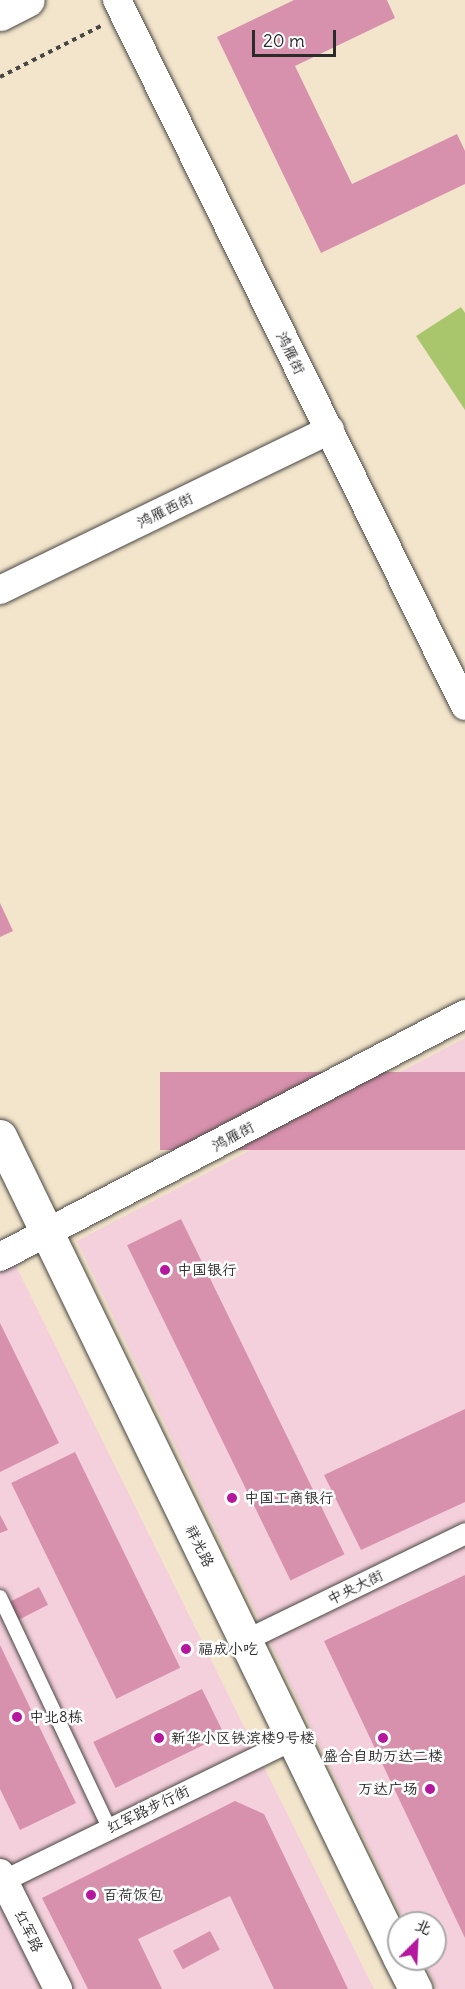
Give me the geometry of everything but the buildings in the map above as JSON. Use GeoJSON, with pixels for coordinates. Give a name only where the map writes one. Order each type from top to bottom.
{"type":"FeatureCollection","features":[{"type":"Feature","properties":{"kind":"street"},"geometry":{"type":"LineString","coordinates":[[0,14],[28,0]]}},
{"type":"Feature","properties":{"kind":"street","name":"鸿雁街"},"geometry":{"type":"LineString","coordinates":[[121,7],[465,706]]}},
{"type":"Feature","properties":{"kind":"street","name":"鸿雁西街"},"geometry":{"type":"LineString","coordinates":[[0,590],[330,430]]}},
{"type":"Feature","properties":{"kind":"street","name":"鸿雁街"},"geometry":{"type":"LineString","coordinates":[[0,1257],[465,1014]]}},
{"type":"Feature","properties":{"kind":"street","name":"祥光路"},"geometry":{"type":"LineString","coordinates":[[0,1136],[387,1931]]}},
{"type":"Feature","properties":{"kind":"street","name":"中央大街"},"geometry":{"type":"LineString","coordinates":[[245,1640],[465,1533]]}},
{"type":"Feature","properties":{"kind":"street","name":"红军路步行街"},"geometry":{"type":"LineString","coordinates":[[1,1878],[293,1739]]}},
{"type":"Feature","properties":{"kind":"street","name":"红军路"},"geometry":{"type":"LineString","coordinates":[[1,1878],[58,1989]]}},
{"type":"Feature","properties":{"kind":"street","name":"祥光路"},"geometry":{"type":"LineString","coordinates":[[406,1971],[415,1989]]}},
{"type":"Feature","properties":{"kind":"lane"},"geometry":{"type":"LineString","coordinates":[[0,1597],[109,1828]]}},
{"type":"Feature","properties":{"kind":"path"},"geometry":{"type":"LineString","coordinates":[[0,77],[121,7]]}},
{"type":"Feature","properties":{"kind":"shaded area","name":"万达广场"},"geometry":{"type":"Polygon","coordinates":[[[465,1038],[465,1989],[437,1989],[429,1971],[447,1971],[447,1911],[399,1911],[77,1241],[465,1038]]]}},
{"type":"Feature","properties":{"kind":"shaded area"},"geometry":{"type":"Polygon","coordinates":[[[15,1264],[374,1989],[0,1989],[0,1272],[15,1264]]]}},
{"type":"Feature","properties":{"kind":"green space"},"geometry":{"type":"Polygon","coordinates":[[[461,307],[465,313],[465,410],[416,336],[461,307]]]}},
{"type":"Feature","properties":{"kind":"place","name":"中国银行"},"geometry":{"type":"Point","coordinates":[165,1270]}},
{"type":"Feature","properties":{"kind":"place","name":"中国工商银行"},"geometry":{"type":"Point","coordinates":[232,1498]}},
{"type":"Feature","properties":{"kind":"place","name":"福成小吃"},"geometry":{"type":"Point","coordinates":[186,1649]}},
{"type":"Feature","properties":{"kind":"place","name":"中北8栋"},"geometry":{"type":"Point","coordinates":[17,1717]}},
{"type":"Feature","properties":{"kind":"place","name":"新华小区铁滨楼9号楼"},"geometry":{"type":"Point","coordinates":[159,1738]}},
{"type":"Feature","properties":{"kind":"place","name":"盛合自助万达二楼"},"geometry":{"type":"Point","coordinates":[383,1738]}},
{"type":"Feature","properties":{"kind":"place","name":"万达广场"},"geometry":{"type":"Point","coordinates":[430,1789]}},
{"type":"Feature","properties":{"kind":"place","name":"百荷饭包"},"geometry":{"type":"Point","coordinates":[91,1895]}}]}
